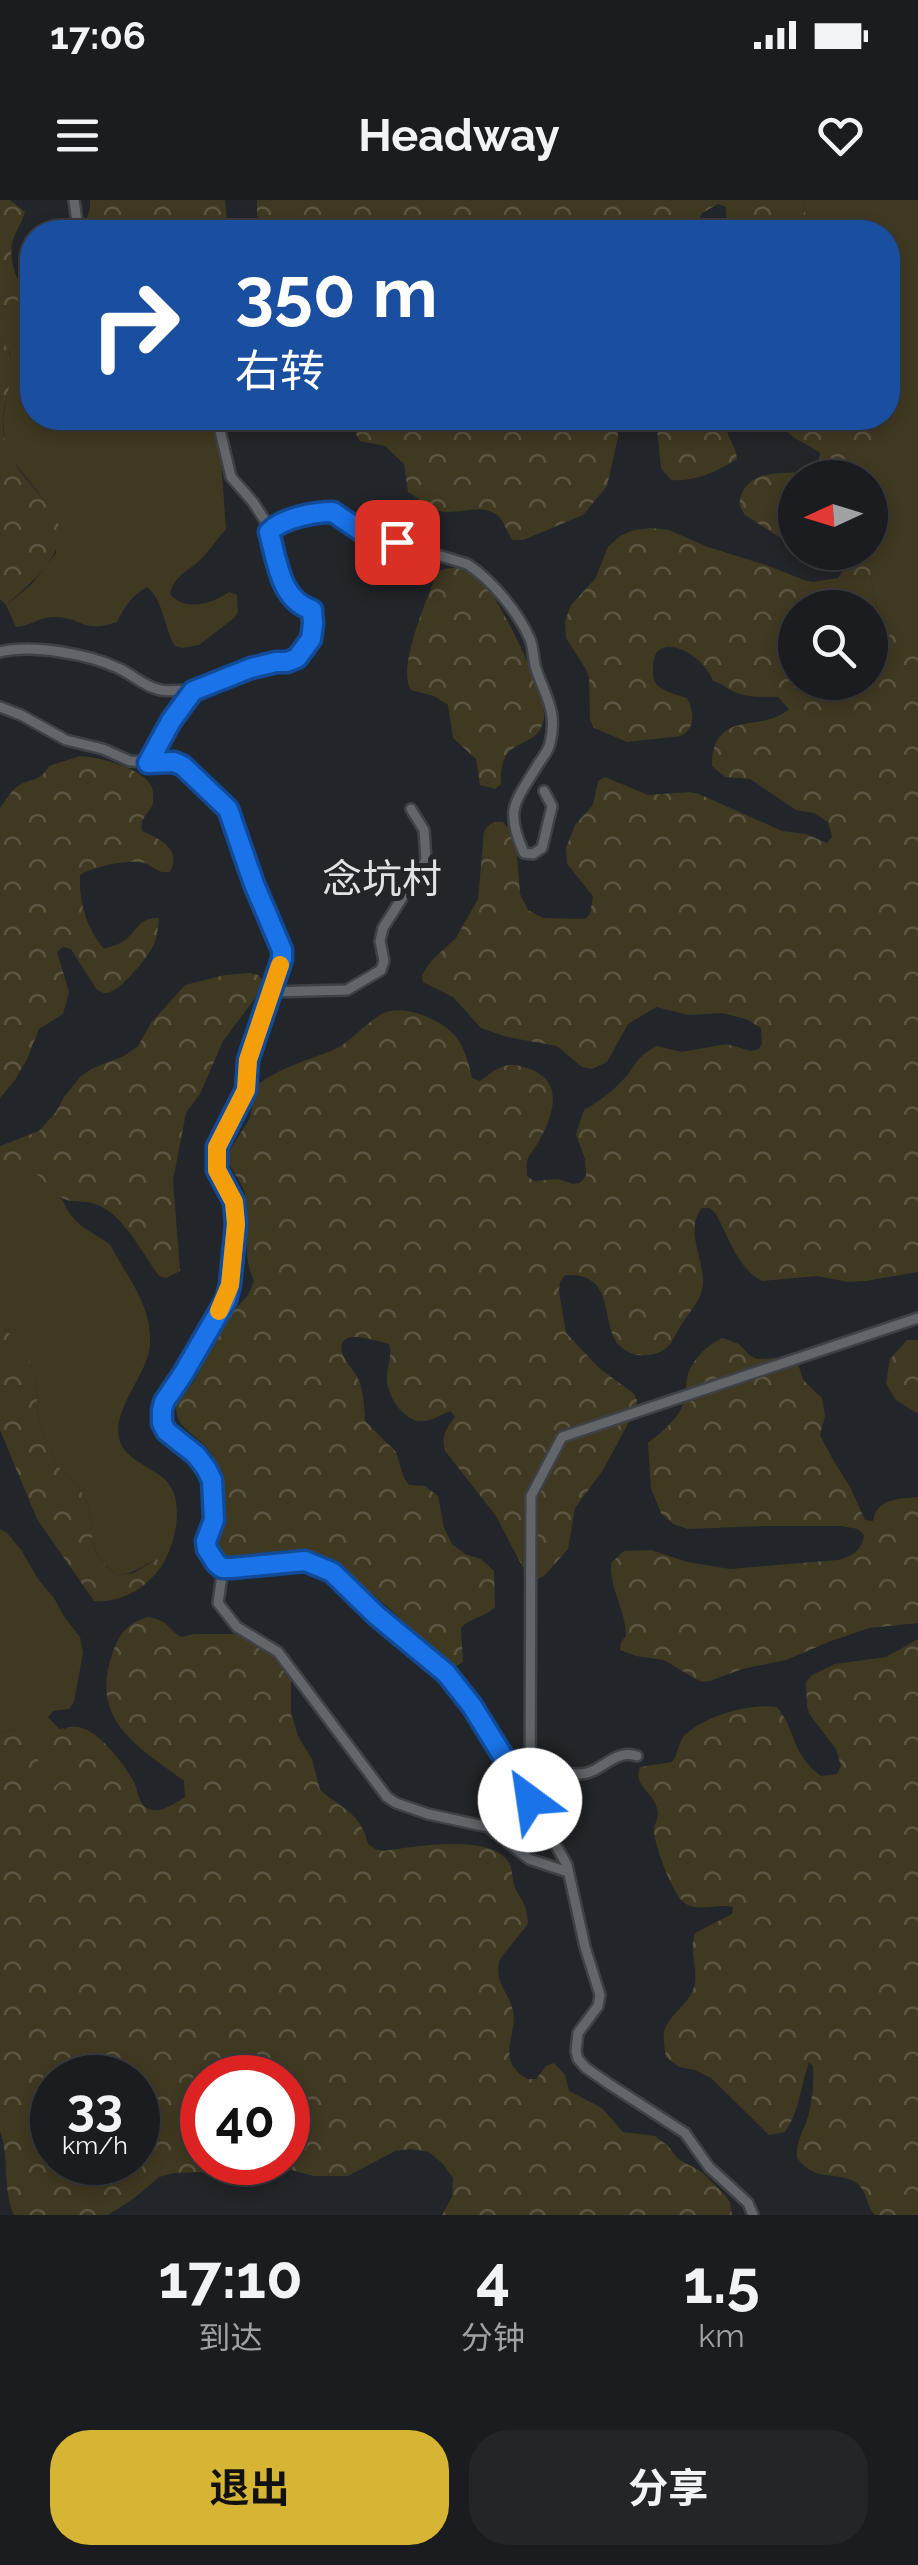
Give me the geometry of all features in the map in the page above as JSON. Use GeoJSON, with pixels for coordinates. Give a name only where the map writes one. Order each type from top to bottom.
{"type":"FeatureCollection","features":[{"type":"Feature","properties":{"kind":"street"},"geometry":{"type":"LineString","coordinates":[[220,430],[231,477],[271,530]]}},
{"type":"Feature","properties":{"kind":"street"},"geometry":{"type":"LineString","coordinates":[[0,652],[28,648],[58,652],[116,666],[158,690],[193,691],[251,668],[297,658],[308,646],[312,610],[302,606],[284,588],[269,532],[273,526],[333,512],[362,532],[467,564],[498,589],[530,640],[552,713],[550,745],[512,812],[513,828],[524,854],[542,848],[552,806],[544,791]]}},
{"type":"Feature","properties":{"kind":"street"},"geometry":{"type":"LineString","coordinates":[[148,763],[193,691]]}},
{"type":"Feature","properties":{"kind":"street"},"geometry":{"type":"LineString","coordinates":[[0,707],[66,740],[130,760],[183,766],[228,809],[282,950],[248,1060],[246,1090],[217,1147],[217,1170],[234,1202],[236,1224],[230,1285],[226,1300],[162,1410],[166,1431],[196,1455],[212,1480],[214,1520],[206,1541],[211,1558],[222,1568],[305,1561],[332,1572],[376,1615],[446,1673],[472,1706],[530,1800],[568,1872],[600,1996],[598,2006],[578,2034],[578,2060],[685,2133],[709,2167],[748,2203],[753,2215]]}},
{"type":"Feature","properties":{"kind":"street"},"geometry":{"type":"LineString","coordinates":[[269,992],[347,990],[381,970],[383,928],[426,860],[424,830],[411,808]]}},
{"type":"Feature","properties":{"kind":"street"},"geometry":{"type":"LineString","coordinates":[[530,1800],[531,1496],[562,1438],[918,1318]]}},
{"type":"Feature","properties":{"kind":"street"},"geometry":{"type":"LineString","coordinates":[[222,1568],[218,1603],[237,1627],[278,1652],[387,1798],[428,1814],[488,1827],[529,1859],[568,1872]]}},
{"type":"Feature","properties":{"kind":"street"},"geometry":{"type":"LineString","coordinates":[[530,1764],[577,1774],[592,1772],[620,1754],[637,1756]]}},
{"type":"Feature","properties":{"kind":"green space"},"geometry":{"type":"Polygon","coordinates":[[[0,200],[10,200],[25,212],[11,251],[20,283],[20,316],[0,320],[0,200]]]}},
{"type":"Feature","properties":{"kind":"green space"},"geometry":{"type":"Polygon","coordinates":[[[90,200],[225,200],[227,220],[86,220],[90,200]]]}},
{"type":"Feature","properties":{"kind":"green space"},"geometry":{"type":"Polygon","coordinates":[[[257,200],[803,200],[806,220],[727,220],[726,207],[718,204],[702,213],[699,220],[260,220],[257,200]]]}},
{"type":"Feature","properties":{"kind":"green space"},"geometry":{"type":"Polygon","coordinates":[[[803,200],[918,200],[918,651],[888,623],[888,590],[873,590],[870,570],[888,570],[888,460],[875,460],[881,430],[900,430],[900,220],[806,220],[803,200]]]}},
{"type":"Feature","properties":{"kind":"green space"},"geometry":{"type":"Polygon","coordinates":[[[20,316],[20,430],[215,430],[220,445],[226,529],[204,556],[179,577],[170,594],[183,603],[199,604],[229,592],[237,595],[238,612],[199,645],[175,646],[157,599],[147,587],[129,602],[117,622],[90,626],[50,617],[16,627],[6,605],[31,585],[56,553],[55,514],[12,459],[5,444],[3,421],[11,369],[10,353],[0,339],[0,320],[20,316]]]}},
{"type":"Feature","properties":{"kind":"green space"},"geometry":{"type":"Polygon","coordinates":[[[0,339],[7,348],[11,367],[3,421],[7,447],[20,471],[55,514],[59,528],[58,541],[47,565],[6,605],[0,599],[0,339]]]}},
{"type":"Feature","properties":{"kind":"green space"},"geometry":{"type":"Polygon","coordinates":[[[356,430],[617,430],[618,437],[607,486],[583,515],[523,540],[513,540],[500,518],[487,510],[451,512],[429,507],[408,492],[404,464],[385,446],[360,441],[356,430]]]}},
{"type":"Feature","properties":{"kind":"green space"},"geometry":{"type":"Polygon","coordinates":[[[657,430],[727,430],[735,448],[737,459],[705,475],[671,480],[661,468],[657,430]]]}},
{"type":"Feature","properties":{"kind":"green space"},"geometry":{"type":"Polygon","coordinates":[[[787,430],[881,430],[876,460],[819,460],[820,453],[787,430]]]}},
{"type":"Feature","properties":{"kind":"green space"},"geometry":{"type":"Polygon","coordinates":[[[778,474],[778,536],[745,515],[740,504],[747,485],[778,474]]]}},
{"type":"Feature","properties":{"kind":"green space"},"geometry":{"type":"Polygon","coordinates":[[[634,530],[669,530],[813,582],[838,578],[841,570],[870,570],[873,590],[778,590],[778,697],[732,691],[713,681],[708,670],[689,653],[679,648],[661,649],[655,656],[653,675],[660,687],[687,698],[692,719],[689,728],[681,736],[627,742],[594,728],[590,720],[589,678],[566,638],[565,621],[571,605],[595,579],[608,547],[634,530]]]}},
{"type":"Feature","properties":{"kind":"green space"},"geometry":{"type":"Polygon","coordinates":[[[468,569],[484,582],[518,642],[543,706],[540,729],[506,756],[501,784],[495,789],[480,785],[476,759],[453,738],[448,705],[434,696],[411,690],[407,680],[410,650],[421,615],[437,572],[468,569]]]}},
{"type":"Feature","properties":{"kind":"green space"},"geometry":{"type":"Polygon","coordinates":[[[888,623],[918,651],[918,1272],[848,1282],[817,1276],[762,1281],[746,1269],[716,1214],[710,1208],[702,1208],[695,1225],[703,1274],[700,1295],[670,1344],[660,1352],[646,1355],[626,1351],[614,1338],[605,1302],[593,1282],[582,1276],[565,1275],[559,1291],[566,1333],[637,1400],[636,1409],[603,1470],[575,1508],[568,1549],[544,1576],[535,1580],[528,1577],[496,1516],[446,1452],[445,1433],[455,1417],[450,1411],[422,1421],[406,1415],[387,1384],[389,1344],[360,1337],[345,1339],[342,1352],[361,1386],[365,1421],[396,1452],[409,1485],[425,1486],[438,1496],[444,1528],[452,1544],[481,1559],[494,1571],[495,1607],[461,1628],[463,1662],[456,1666],[372,1593],[323,1558],[302,1553],[239,1558],[223,1553],[217,1537],[225,1510],[222,1479],[208,1449],[181,1423],[176,1404],[195,1380],[207,1348],[248,1295],[254,1281],[248,1260],[245,1194],[226,1156],[250,1118],[255,1087],[292,1065],[340,1046],[384,1013],[414,1012],[453,1034],[472,1078],[480,1081],[498,1069],[515,1065],[530,1069],[548,1082],[552,1110],[528,1158],[527,1176],[534,1181],[558,1179],[580,1183],[586,1176],[585,1159],[576,1134],[584,1110],[613,1090],[647,1051],[657,1046],[682,1052],[726,1044],[751,1051],[759,1049],[762,1043],[761,1028],[746,1019],[722,1013],[689,1015],[656,1007],[628,1024],[607,1062],[592,1069],[582,1067],[557,1046],[481,1028],[453,997],[423,982],[422,975],[456,938],[478,899],[484,832],[492,823],[503,822],[514,835],[520,894],[528,910],[543,918],[585,919],[590,914],[593,896],[567,864],[566,848],[575,825],[593,805],[598,781],[605,777],[648,795],[699,794],[782,831],[806,834],[827,843],[832,837],[828,822],[814,813],[796,810],[750,779],[725,777],[712,766],[714,748],[730,729],[778,716],[789,709],[781,700],[888,700],[888,623]]]}},
{"type":"Feature","properties":{"kind":"green space"},"geometry":{"type":"Polygon","coordinates":[[[80,756],[120,765],[148,781],[153,804],[143,820],[142,831],[162,841],[173,857],[170,872],[141,862],[123,862],[80,875],[88,923],[104,949],[122,942],[152,918],[159,918],[157,936],[136,969],[106,993],[97,990],[71,949],[63,947],[57,952],[69,992],[63,1014],[39,1029],[27,1059],[0,1098],[0,808],[18,786],[38,777],[49,766],[80,756]]]}},
{"type":"Feature","properties":{"kind":"green space"},"geometry":{"type":"Polygon","coordinates":[[[250,973],[263,981],[262,989],[223,1041],[200,1094],[186,1113],[173,1180],[180,1271],[166,1278],[159,1276],[131,1235],[105,1208],[64,1199],[28,1167],[0,1198],[0,1146],[39,1131],[80,1077],[138,1046],[151,1023],[185,985],[250,973]]]}},
{"type":"Feature","properties":{"kind":"green space"},"geometry":{"type":"Polygon","coordinates":[[[27,1166],[57,1193],[77,1222],[111,1246],[147,1317],[148,1356],[124,1407],[118,1432],[128,1454],[170,1485],[177,1518],[164,1562],[156,1559],[124,1574],[118,1575],[107,1566],[95,1549],[86,1501],[57,1465],[43,1431],[33,1369],[16,1341],[0,1326],[0,1198],[27,1166]]]}},
{"type":"Feature","properties":{"kind":"green space"},"geometry":{"type":"Polygon","coordinates":[[[0,1326],[17,1341],[30,1362],[43,1431],[57,1465],[86,1501],[99,1558],[118,1575],[134,1573],[156,1559],[164,1562],[143,1586],[125,1596],[94,1601],[37,1519],[0,1430],[0,1326]]]}},
{"type":"Feature","properties":{"kind":"green space"},"geometry":{"type":"Polygon","coordinates":[[[723,1338],[739,1344],[757,1359],[782,1358],[798,1364],[803,1380],[822,1398],[825,1416],[820,1435],[865,1520],[873,1521],[879,1508],[889,1501],[918,1497],[918,1623],[869,1628],[786,1660],[702,1682],[664,1660],[620,1650],[626,1636],[625,1625],[611,1563],[624,1551],[651,1550],[687,1562],[730,1569],[838,1560],[856,1552],[863,1541],[864,1535],[858,1529],[841,1526],[688,1529],[673,1524],[661,1513],[651,1488],[648,1443],[681,1409],[689,1371],[696,1359],[723,1338]]]}},
{"type":"Feature","properties":{"kind":"green space"},"geometry":{"type":"Polygon","coordinates":[[[907,1340],[918,1340],[918,1414],[896,1400],[886,1383],[890,1359],[907,1340]]]}},
{"type":"Feature","properties":{"kind":"green space"},"geometry":{"type":"Polygon","coordinates":[[[0,1529],[22,1551],[80,1637],[83,1653],[74,1702],[69,1709],[53,1711],[48,1717],[59,1729],[65,1728],[53,1740],[61,1781],[55,1786],[47,1784],[34,1749],[19,1729],[0,1732],[0,1529]]]}},
{"type":"Feature","properties":{"kind":"green space"},"geometry":{"type":"Polygon","coordinates":[[[148,1617],[160,1620],[181,1637],[239,1634],[284,1666],[291,1680],[291,1714],[312,1759],[320,1790],[356,1818],[368,1844],[375,1849],[452,1844],[488,1848],[501,1855],[510,1865],[528,1924],[500,1959],[498,1969],[514,2016],[509,2051],[514,2068],[527,2079],[536,2079],[546,2066],[554,2063],[565,2075],[569,2091],[602,2108],[623,2132],[655,2136],[678,2159],[702,2172],[730,2202],[732,2215],[442,2215],[452,2197],[453,2178],[429,2152],[411,2149],[395,2151],[348,2176],[310,2175],[310,2055],[180,2055],[180,2173],[160,2177],[160,2055],[30,2055],[30,2185],[150,2185],[108,2215],[14,2215],[0,2131],[0,1732],[26,1731],[48,1784],[55,1786],[61,1781],[53,1740],[63,1730],[74,1727],[95,1735],[115,1754],[145,1807],[163,1809],[185,1797],[184,1781],[135,1744],[113,1715],[107,1698],[107,1678],[115,1648],[121,1635],[148,1617]]]}},
{"type":"Feature","properties":{"kind":"green space"},"geometry":{"type":"Polygon","coordinates":[[[918,1639],[918,2215],[875,2215],[855,2182],[811,2171],[797,2158],[812,2098],[813,2066],[809,2062],[790,2123],[785,2132],[769,2135],[711,2078],[679,2067],[666,2057],[664,2032],[695,1983],[695,1933],[732,1914],[733,1907],[696,1907],[686,1904],[676,1892],[655,1839],[657,1808],[639,1774],[640,1767],[672,1762],[683,1737],[705,1721],[766,1706],[777,1707],[811,1768],[821,1776],[837,1774],[841,1766],[836,1749],[807,1707],[806,1682],[835,1664],[886,1657],[918,1639]]]}},
{"type":"Feature","properties":{"kind":"slow traffic"},"geometry":{"type":"LineString","coordinates":[[219,1311],[230,1285],[236,1224],[234,1202],[215,1162],[217,1147],[246,1090],[248,1060],[280,965]]}},
{"type":"Feature","properties":{"kind":"district","name":"念坑村"},"geometry":{"type":"Point","coordinates":[382,879]}},
{"type":"Feature","properties":{"kind":"route"},"geometry":{"type":"LineString","coordinates":[[397,542],[353,528],[333,512],[273,526],[269,532],[284,588],[302,606],[312,610],[308,646],[287,662],[251,668],[193,691],[148,763],[174,762],[183,766],[228,809],[282,950],[248,1060],[246,1090],[217,1147],[217,1170],[234,1202],[236,1224],[230,1285],[226,1300],[164,1402],[162,1423],[166,1431],[196,1455],[212,1480],[214,1520],[206,1541],[211,1558],[222,1568],[305,1561],[332,1572],[376,1615],[446,1673],[472,1706],[530,1800]]}}]}
